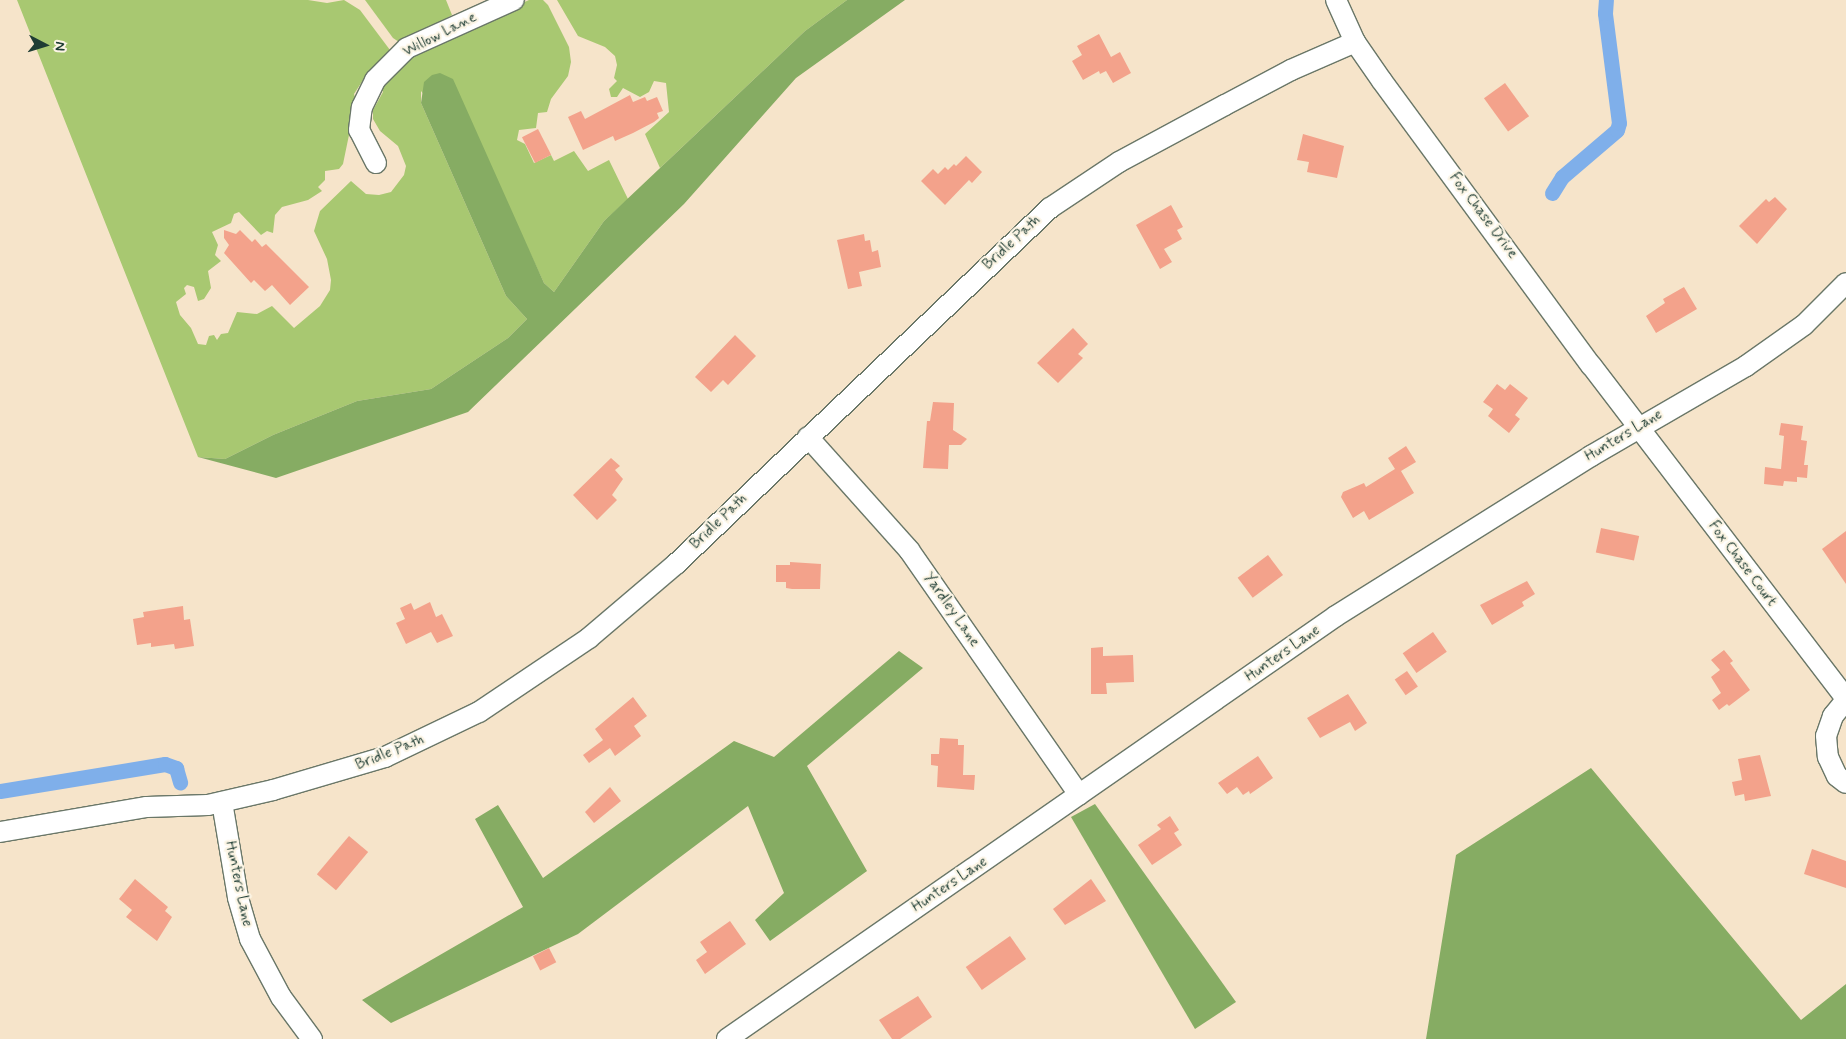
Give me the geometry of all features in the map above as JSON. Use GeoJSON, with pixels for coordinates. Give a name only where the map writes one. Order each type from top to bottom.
{"type":"FeatureCollection","features":[{"type":"Feature","properties":{"kind":"street","name":"Willow Lane"},"geometry":{"type":"LineString","coordinates":[[376,163],[359,130],[362,107],[375,80],[408,48],[514,0]]}},
{"type":"Feature","properties":{"kind":"street","name":"Fox Chase Drive"},"geometry":{"type":"LineString","coordinates":[[1336,0],[1355,42],[1639,427]]}},
{"type":"Feature","properties":{"kind":"street","name":"Bridle Path"},"geometry":{"type":"LineString","coordinates":[[0,832],[147,807],[222,802],[365,764],[479,712],[552,664],[612,619],[676,564],[1050,208],[1119,162],[1291,70],[1355,42]]}},
{"type":"Feature","properties":{"kind":"street","name":"Hunters Lane"},"geometry":{"type":"LineString","coordinates":[[727,1039],[1336,616],[1639,427],[1746,366],[1804,326],[1846,283]]}},
{"type":"Feature","properties":{"kind":"street","name":"Fox Chase Court"},"geometry":{"type":"LineString","coordinates":[[1639,427],[1846,700],[1833,716],[1826,736],[1828,757],[1838,776],[1846,783]]}},
{"type":"Feature","properties":{"kind":"street","name":"Yardley Lane"},"geometry":{"type":"LineString","coordinates":[[808,437],[909,550],[1079,795]]}},
{"type":"Feature","properties":{"kind":"street","name":"Hunters Lane"},"geometry":{"type":"LineString","coordinates":[[222,802],[238,898],[250,939],[281,997],[312,1039]]}},
{"type":"Feature","properties":{"kind":"green space"},"geometry":{"type":"Polygon","coordinates":[[[17,0],[308,0],[327,3],[344,0],[360,10],[390,50],[390,55],[369,78],[363,80],[354,94],[356,101],[343,164],[339,169],[325,171],[325,180],[318,187],[322,191],[308,200],[282,207],[275,215],[273,233],[267,231],[261,235],[239,212],[234,214],[231,223],[212,232],[218,245],[215,255],[221,261],[208,271],[211,288],[204,299],[198,301],[194,287],[187,285],[184,288],[186,294],[176,302],[180,315],[191,328],[198,344],[206,345],[209,336],[214,335],[217,340],[221,334],[228,333],[237,312],[257,314],[272,306],[294,328],[320,306],[330,290],[331,280],[327,259],[314,231],[320,211],[351,181],[366,194],[379,195],[391,192],[404,175],[406,166],[398,146],[380,131],[373,119],[373,110],[383,92],[381,88],[413,54],[529,0],[543,0],[548,5],[569,47],[571,62],[568,76],[551,99],[547,112],[538,113],[536,128],[519,130],[517,140],[525,144],[534,163],[551,155],[554,161],[574,151],[588,171],[609,160],[628,199],[604,221],[554,292],[544,283],[503,195],[421,91],[421,103],[506,296],[527,319],[508,338],[431,389],[357,401],[273,435],[225,459],[198,457],[17,0]]]}},
{"type":"Feature","properties":{"kind":"green space"},"geometry":{"type":"Polygon","coordinates":[[[365,0],[446,0],[452,15],[402,44],[393,38],[365,0]]]}},
{"type":"Feature","properties":{"kind":"green space"},"geometry":{"type":"Polygon","coordinates":[[[557,0],[847,0],[805,31],[660,168],[645,134],[669,112],[666,83],[654,81],[649,92],[640,97],[623,88],[617,97],[611,97],[609,89],[617,81],[614,78],[617,65],[615,56],[605,47],[578,36],[557,0]]]}},
{"type":"Feature","properties":{"kind":"green space"},"geometry":{"type":"Polygon","coordinates":[[[847,0],[905,0],[796,78],[684,204],[468,412],[276,478],[198,457],[225,459],[273,435],[357,401],[431,389],[508,338],[527,319],[506,296],[421,103],[424,82],[432,75],[440,73],[453,79],[544,283],[554,292],[604,221],[805,31],[847,0]]]}},
{"type":"Feature","properties":{"kind":"green space"},"geometry":{"type":"Polygon","coordinates":[[[899,651],[923,668],[807,766],[867,871],[770,941],[755,920],[784,893],[748,806],[578,934],[391,1023],[362,1000],[523,907],[475,819],[498,805],[543,878],[734,741],[774,757],[899,651]]]}},
{"type":"Feature","properties":{"kind":"green space"},"geometry":{"type":"Polygon","coordinates":[[[1591,768],[1801,1020],[1846,984],[1846,1039],[1426,1039],[1456,855],[1591,768]]]}},
{"type":"Feature","properties":{"kind":"green space"},"geometry":{"type":"Polygon","coordinates":[[[1095,804],[1236,1002],[1195,1029],[1071,817],[1095,804]]]}},
{"type":"Feature","properties":{"kind":"building"},"geometry":{"type":"Polygon","coordinates":[[[1099,34],[1111,57],[1120,52],[1131,73],[1113,83],[1106,71],[1100,74],[1099,71],[1083,80],[1072,61],[1082,55],[1077,46],[1099,34]]]}},
{"type":"Feature","properties":{"kind":"building"},"geometry":{"type":"Polygon","coordinates":[[[1505,83],[1529,116],[1508,131],[1484,98],[1505,83]]]}},
{"type":"Feature","properties":{"kind":"building"},"geometry":{"type":"Polygon","coordinates":[[[630,95],[633,102],[645,97],[647,101],[657,97],[663,111],[657,113],[659,118],[615,141],[613,136],[583,150],[568,117],[581,111],[585,119],[630,95]]]}},
{"type":"Feature","properties":{"kind":"building"},"geometry":{"type":"Polygon","coordinates":[[[538,129],[551,155],[535,163],[522,137],[538,129]]]}},
{"type":"Feature","properties":{"kind":"building"},"geometry":{"type":"Polygon","coordinates":[[[1303,134],[1344,146],[1337,178],[1307,172],[1309,162],[1297,160],[1303,134]]]}},
{"type":"Feature","properties":{"kind":"building"},"geometry":{"type":"Polygon","coordinates":[[[966,156],[982,172],[972,183],[969,180],[945,205],[921,181],[933,169],[938,174],[945,167],[948,170],[954,164],[956,166],[966,156]]]}},
{"type":"Feature","properties":{"kind":"building"},"geometry":{"type":"Polygon","coordinates":[[[1775,197],[1787,209],[1757,244],[1739,226],[1766,199],[1769,202],[1775,197]]]}},
{"type":"Feature","properties":{"kind":"building"},"geometry":{"type":"Polygon","coordinates":[[[1171,205],[1183,227],[1177,230],[1182,239],[1164,249],[1172,262],[1160,269],[1136,225],[1171,205]]]}},
{"type":"Feature","properties":{"kind":"building"},"geometry":{"type":"Polygon","coordinates":[[[224,230],[236,234],[240,230],[252,242],[255,239],[262,247],[266,244],[309,287],[290,305],[272,285],[265,291],[254,280],[251,283],[224,253],[229,245],[224,238],[224,230]]]}},
{"type":"Feature","properties":{"kind":"building"},"geometry":{"type":"Polygon","coordinates":[[[864,234],[865,241],[870,240],[872,252],[878,250],[881,267],[859,272],[862,286],[848,289],[837,240],[864,234]]]}},
{"type":"Feature","properties":{"kind":"building"},"geometry":{"type":"Polygon","coordinates":[[[1684,287],[1697,309],[1656,333],[1646,316],[1665,303],[1663,299],[1684,287]]]}},
{"type":"Feature","properties":{"kind":"building"},"geometry":{"type":"Polygon","coordinates":[[[1073,328],[1088,344],[1078,354],[1083,358],[1058,383],[1037,363],[1073,328]]]}},
{"type":"Feature","properties":{"kind":"building"},"geometry":{"type":"Polygon","coordinates":[[[735,335],[756,356],[728,385],[723,380],[711,392],[695,377],[735,335]]]}},
{"type":"Feature","properties":{"kind":"building"},"geometry":{"type":"Polygon","coordinates":[[[1497,384],[1505,390],[1510,384],[1528,398],[1515,415],[1520,419],[1509,433],[1488,416],[1493,409],[1483,402],[1497,384]]]}},
{"type":"Feature","properties":{"kind":"building"},"geometry":{"type":"Polygon","coordinates":[[[933,402],[954,403],[953,430],[967,439],[961,445],[949,445],[948,469],[923,468],[927,421],[930,421],[933,402]]]}},
{"type":"Feature","properties":{"kind":"building"},"geometry":{"type":"Polygon","coordinates":[[[1781,423],[1803,426],[1801,440],[1807,441],[1804,465],[1808,465],[1807,478],[1797,477],[1797,482],[1784,481],[1783,486],[1764,484],[1765,467],[1781,469],[1784,436],[1779,435],[1781,423]]]}},
{"type":"Feature","properties":{"kind":"building"},"geometry":{"type":"Polygon","coordinates":[[[1406,446],[1416,462],[1401,471],[1414,493],[1369,520],[1364,511],[1353,518],[1341,497],[1343,492],[1364,483],[1366,487],[1395,469],[1388,458],[1406,446]]]}},
{"type":"Feature","properties":{"kind":"building"},"geometry":{"type":"Polygon","coordinates":[[[611,458],[620,466],[615,470],[623,479],[612,495],[617,500],[597,520],[573,495],[611,458]]]}},
{"type":"Feature","properties":{"kind":"building"},"geometry":{"type":"Polygon","coordinates":[[[1601,528],[1639,536],[1634,561],[1596,552],[1601,528]]]}},
{"type":"Feature","properties":{"kind":"building"},"geometry":{"type":"Polygon","coordinates":[[[1846,531],[1846,584],[1822,549],[1846,531]]]}},
{"type":"Feature","properties":{"kind":"building"},"geometry":{"type":"Polygon","coordinates":[[[1268,555],[1283,575],[1253,598],[1238,578],[1268,555]]]}},
{"type":"Feature","properties":{"kind":"building"},"geometry":{"type":"Polygon","coordinates":[[[790,562],[821,564],[820,589],[792,589],[786,588],[786,582],[776,582],[776,565],[790,565],[790,562]]]}},
{"type":"Feature","properties":{"kind":"building"},"geometry":{"type":"Polygon","coordinates":[[[1527,581],[1535,594],[1522,602],[1524,606],[1492,625],[1480,605],[1527,581]]]}},
{"type":"Feature","properties":{"kind":"building"},"geometry":{"type":"Polygon","coordinates":[[[430,602],[436,617],[442,614],[453,636],[437,643],[431,632],[406,644],[396,623],[405,619],[400,608],[411,603],[414,610],[430,602]]]}},
{"type":"Feature","properties":{"kind":"building"},"geometry":{"type":"Polygon","coordinates":[[[183,606],[184,620],[190,619],[194,646],[175,649],[174,644],[151,647],[151,643],[137,645],[133,619],[144,617],[143,612],[183,606]]]}},
{"type":"Feature","properties":{"kind":"building"},"geometry":{"type":"Polygon","coordinates":[[[1433,632],[1447,652],[1416,673],[1403,653],[1433,632]]]}},
{"type":"Feature","properties":{"kind":"building"},"geometry":{"type":"Polygon","coordinates":[[[1103,647],[1103,656],[1133,655],[1134,682],[1106,683],[1107,694],[1091,694],[1091,648],[1103,647]]]}},
{"type":"Feature","properties":{"kind":"building"},"geometry":{"type":"Polygon","coordinates":[[[1724,650],[1733,661],[1730,663],[1750,690],[1729,706],[1727,704],[1719,710],[1712,700],[1721,693],[1711,677],[1720,670],[1711,660],[1724,650]]]}},
{"type":"Feature","properties":{"kind":"building"},"geometry":{"type":"Polygon","coordinates":[[[1407,671],[1418,687],[1406,695],[1395,680],[1407,671]]]}},
{"type":"Feature","properties":{"kind":"building"},"geometry":{"type":"Polygon","coordinates":[[[1348,694],[1367,723],[1355,731],[1350,722],[1320,738],[1307,718],[1348,694]]]}},
{"type":"Feature","properties":{"kind":"building"},"geometry":{"type":"Polygon","coordinates":[[[633,697],[647,716],[634,726],[641,736],[615,756],[610,748],[589,763],[583,755],[603,740],[595,729],[633,697]]]}},
{"type":"Feature","properties":{"kind":"building"},"geometry":{"type":"Polygon","coordinates":[[[940,738],[958,739],[958,745],[964,745],[963,775],[975,775],[974,790],[937,787],[938,766],[931,765],[931,754],[939,754],[940,738]]]}},
{"type":"Feature","properties":{"kind":"building"},"geometry":{"type":"Polygon","coordinates":[[[1760,755],[1771,796],[1745,801],[1744,794],[1735,796],[1732,782],[1742,780],[1738,759],[1760,755]]]}},
{"type":"Feature","properties":{"kind":"building"},"geometry":{"type":"Polygon","coordinates":[[[1258,756],[1273,778],[1250,794],[1249,791],[1243,795],[1237,787],[1227,794],[1218,783],[1258,756]]]}},
{"type":"Feature","properties":{"kind":"building"},"geometry":{"type":"Polygon","coordinates":[[[610,787],[621,801],[594,823],[585,812],[610,787]]]}},
{"type":"Feature","properties":{"kind":"building"},"geometry":{"type":"Polygon","coordinates":[[[1170,816],[1179,830],[1174,833],[1182,845],[1152,865],[1138,845],[1161,829],[1157,825],[1170,816]]]}},
{"type":"Feature","properties":{"kind":"building"},"geometry":{"type":"Polygon","coordinates":[[[349,836],[368,852],[336,890],[317,874],[349,836]]]}},
{"type":"Feature","properties":{"kind":"building"},"geometry":{"type":"Polygon","coordinates":[[[1812,849],[1846,861],[1846,888],[1804,874],[1812,849]]]}},
{"type":"Feature","properties":{"kind":"building"},"geometry":{"type":"Polygon","coordinates":[[[135,879],[168,907],[165,911],[172,917],[157,941],[126,917],[132,910],[119,899],[135,879]]]}},
{"type":"Feature","properties":{"kind":"building"},"geometry":{"type":"Polygon","coordinates":[[[1091,879],[1106,901],[1065,925],[1053,909],[1091,879]]]}},
{"type":"Feature","properties":{"kind":"building"},"geometry":{"type":"Polygon","coordinates":[[[730,921],[746,944],[705,974],[696,960],[707,952],[700,942],[730,921]]]}},
{"type":"Feature","properties":{"kind":"building"},"geometry":{"type":"Polygon","coordinates":[[[1010,936],[1026,959],[982,990],[966,967],[1010,936]]]}},
{"type":"Feature","properties":{"kind":"building"},"geometry":{"type":"Polygon","coordinates":[[[549,948],[556,962],[540,970],[533,956],[549,948]]]}},
{"type":"Feature","properties":{"kind":"building"},"geometry":{"type":"Polygon","coordinates":[[[918,996],[932,1017],[900,1039],[892,1039],[879,1020],[918,996]]]}},
{"type":"Feature","properties":{"kind":"waterway"},"geometry":{"type":"LineString","coordinates":[[1552,193],[1562,177],[1617,130],[1619,123],[1605,13],[1606,0]]}},
{"type":"Feature","properties":{"kind":"waterway"},"geometry":{"type":"LineString","coordinates":[[0,791],[165,764],[176,768],[180,782]]}}]}
